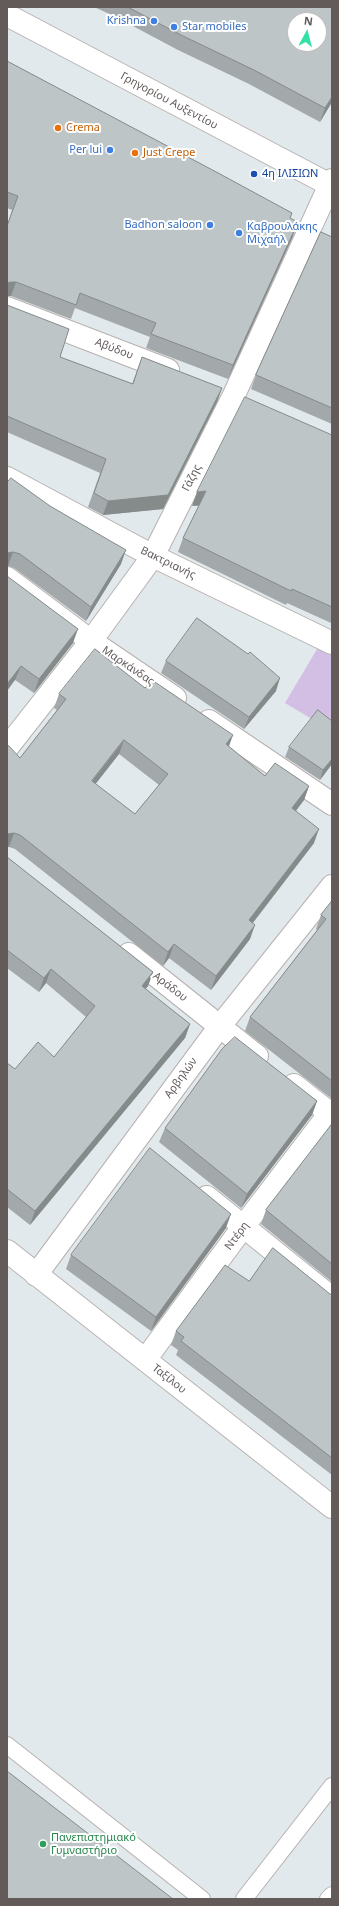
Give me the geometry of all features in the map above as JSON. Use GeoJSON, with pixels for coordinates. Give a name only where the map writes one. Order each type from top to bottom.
{"type":"FeatureCollection","features":[{"type":"Feature","properties":{"kind":"street","name":"Γρηγορίου Αυξεντίου"},"geometry":{"type":"LineString","coordinates":[[7,15],[331,184]]}},
{"type":"Feature","properties":{"kind":"street","name":"Γάζης"},"geometry":{"type":"LineString","coordinates":[[7,748],[91,641],[153,556],[234,394],[331,184]]}},
{"type":"Feature","properties":{"kind":"street","name":"Αβύδου"},"geometry":{"type":"LineString","coordinates":[[7,308],[190,378]]}},
{"type":"Feature","properties":{"kind":"street"},"geometry":{"type":"LineString","coordinates":[[212,386],[255,404]]}},
{"type":"Feature","properties":{"kind":"street","name":"Βακτριανής"},"geometry":{"type":"LineString","coordinates":[[7,478],[153,556],[332,643]]}},
{"type":"Feature","properties":{"kind":"street","name":"Μαρκάνδας"},"geometry":{"type":"LineString","coordinates":[[7,578],[91,641],[332,804]]}},
{"type":"Feature","properties":{"kind":"street","name":"Αρβηλών"},"geometry":{"type":"LineString","coordinates":[[36,1275],[220,1026],[332,886]]}},
{"type":"Feature","properties":{"kind":"street","name":"Αράδου"},"geometry":{"type":"LineString","coordinates":[[113,942],[331,1114]]}},
{"type":"Feature","properties":{"kind":"street","name":"Ντέρη"},"geometry":{"type":"LineString","coordinates":[[145,1360],[243,1227],[331,1114]]}},
{"type":"Feature","properties":{"kind":"street"},"geometry":{"type":"LineString","coordinates":[[136,1139],[154,1154]]}},
{"type":"Feature","properties":{"kind":"street"},"geometry":{"type":"LineString","coordinates":[[190,1183],[332,1298]]}},
{"type":"Feature","properties":{"kind":"street","name":"Ταξίλου"},"geometry":{"type":"LineString","coordinates":[[7,1251],[332,1507]]}},
{"type":"Feature","properties":{"kind":"lane"},"geometry":{"type":"LineString","coordinates":[[7,1745],[202,1899]]}},
{"type":"Feature","properties":{"kind":"lane"},"geometry":{"type":"LineString","coordinates":[[244,1899],[332,1786]]}},
{"type":"Feature","properties":{"kind":"lane"},"geometry":{"type":"LineString","coordinates":[[328,1899],[332,1894]]}},
{"type":"Feature","properties":{"kind":"shaded area"},"geometry":{"type":"Polygon","coordinates":[[[323,639],[332,645],[332,731],[285,703],[323,639]]]}},
{"type":"Feature","properties":{"kind":"building"},"geometry":{"type":"Polygon","coordinates":[[[128,7],[332,7],[332,97],[325,108],[254,70],[183,36],[128,7]]]}},
{"type":"Feature","properties":{"kind":"building"},"geometry":{"type":"Polygon","coordinates":[[[7,61],[292,213],[290,218],[298,222],[233,365],[151,334],[156,323],[80,293],[76,305],[16,282],[7,283],[7,226],[18,196],[7,192],[7,61]]]}},
{"type":"Feature","properties":{"kind":"building"},"geometry":{"type":"Polygon","coordinates":[[[321,232],[332,237],[332,408],[256,375],[321,232]]]}},
{"type":"Feature","properties":{"kind":"building"},"geometry":{"type":"Polygon","coordinates":[[[7,305],[69,329],[60,357],[133,384],[142,357],[222,388],[168,495],[108,501],[94,493],[106,459],[7,416],[7,305]]]}},
{"type":"Feature","properties":{"kind":"building"},"geometry":{"type":"Polygon","coordinates":[[[245,397],[332,435],[332,607],[292,589],[291,591],[183,538],[206,491],[197,492],[245,397]]]}},
{"type":"Feature","properties":{"kind":"building"},"geometry":{"type":"Polygon","coordinates":[[[11,478],[50,506],[126,550],[91,607],[20,554],[13,552],[7,553],[7,483],[11,478]]]}},
{"type":"Feature","properties":{"kind":"building"},"geometry":{"type":"Polygon","coordinates":[[[7,576],[78,629],[39,679],[21,666],[7,684],[7,576]]]}},
{"type":"Feature","properties":{"kind":"building"},"geometry":{"type":"Polygon","coordinates":[[[197,618],[248,654],[250,652],[280,678],[249,717],[166,661],[197,618]]]}},
{"type":"Feature","properties":{"kind":"building"},"geometry":{"type":"Polygon","coordinates":[[[95,649],[145,688],[152,680],[233,735],[226,744],[265,776],[275,763],[309,786],[292,808],[319,829],[249,920],[255,925],[216,976],[174,944],[168,952],[20,835],[14,833],[7,834],[7,745],[20,758],[66,699],[59,694],[95,649]],[[124,740],[92,781],[135,814],[168,774],[124,740]]]}},
{"type":"Feature","properties":{"kind":"building"},"geometry":{"type":"Polygon","coordinates":[[[318,710],[332,721],[332,759],[323,770],[289,747],[318,710]]]}},
{"type":"Feature","properties":{"kind":"building"},"geometry":{"type":"Polygon","coordinates":[[[7,857],[153,972],[142,986],[190,1024],[35,1211],[7,1189],[7,1063],[15,1069],[38,1042],[54,1057],[95,1006],[51,969],[44,978],[7,950],[7,857]]]}},
{"type":"Feature","properties":{"kind":"building"},"geometry":{"type":"Polygon","coordinates":[[[332,901],[332,1081],[250,1017],[326,919],[321,915],[332,901]]]}},
{"type":"Feature","properties":{"kind":"building"},"geometry":{"type":"Polygon","coordinates":[[[235,1037],[317,1101],[247,1194],[165,1128],[222,1049],[235,1037]]]}},
{"type":"Feature","properties":{"kind":"building"},"geometry":{"type":"Polygon","coordinates":[[[332,1124],[332,1264],[266,1210],[332,1124]]]}},
{"type":"Feature","properties":{"kind":"building"},"geometry":{"type":"Polygon","coordinates":[[[150,1148],[231,1214],[156,1317],[71,1255],[150,1148]]]}},
{"type":"Feature","properties":{"kind":"building"},"geometry":{"type":"Polygon","coordinates":[[[273,1248],[332,1295],[332,1458],[181,1341],[184,1337],[176,1331],[225,1265],[249,1281],[273,1248]]]}},
{"type":"Feature","properties":{"kind":"building","name":"Πανεπιστημιακό Γυμναστήριο"},"geometry":{"type":"Polygon","coordinates":[[[7,1771],[173,1899],[7,1899],[7,1771]]]}},
{"type":"Feature","properties":{"kind":"place","name":"Krishna"},"geometry":{"type":"Point","coordinates":[154,21]}},
{"type":"Feature","properties":{"kind":"place","name":"Star mobiles"},"geometry":{"type":"Point","coordinates":[174,27]}},
{"type":"Feature","properties":{"kind":"place","name":"Crema"},"geometry":{"type":"Point","coordinates":[58,128]}},
{"type":"Feature","properties":{"kind":"place","name":"Per lui"},"geometry":{"type":"Point","coordinates":[110,150]}},
{"type":"Feature","properties":{"kind":"place","name":"Just Crepe"},"geometry":{"type":"Point","coordinates":[135,153]}},
{"type":"Feature","properties":{"kind":"place","name":"4η ΙΛΙΣΙΩΝ"},"geometry":{"type":"Point","coordinates":[254,174]}},
{"type":"Feature","properties":{"kind":"place","name":"Badhon saloon"},"geometry":{"type":"Point","coordinates":[210,225]}},
{"type":"Feature","properties":{"kind":"place","name":"Καβρουλάκης Μιχαήλ"},"geometry":{"type":"Point","coordinates":[239,233]}},
{"type":"Feature","properties":{"kind":"place","name":"Πανεπιστημιακό Γυμναστήριο"},"geometry":{"type":"Point","coordinates":[43,1844]}}]}
